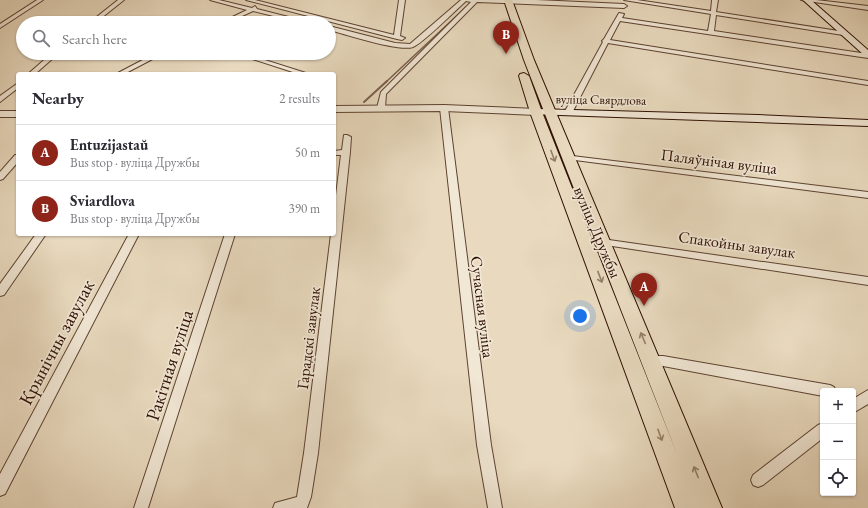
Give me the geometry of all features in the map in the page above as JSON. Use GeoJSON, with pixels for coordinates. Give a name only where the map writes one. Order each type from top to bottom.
{"type":"FeatureCollection","features":[{"type":"Feature","properties":{"kind":"main road","name":"вуліца Дружбы"},"geometry":{"type":"LineString","coordinates":[[504,0],[514,21],[543,112],[687,508]]}},
{"type":"Feature","properties":{"kind":"main road","name":"вуліца Дружбы"},"geometry":{"type":"LineString","coordinates":[[504,0],[513,45],[525,78],[567,157],[652,361],[710,508]]}},
{"type":"Feature","properties":{"kind":"main road"},"geometry":{"type":"LineString","coordinates":[[808,0],[868,55]]}},
{"type":"Feature","properties":{"kind":"main road","name":"вуліца Свярдлова"},"geometry":{"type":"LineString","coordinates":[[543,112],[758,118],[868,123]]}},
{"type":"Feature","properties":{"kind":"street"},"geometry":{"type":"LineString","coordinates":[[0,26],[40,0]]}},
{"type":"Feature","properties":{"kind":"street"},"geometry":{"type":"LineString","coordinates":[[101,16],[121,0]]}},
{"type":"Feature","properties":{"kind":"street"},"geometry":{"type":"LineString","coordinates":[[213,0],[282,16]]}},
{"type":"Feature","properties":{"kind":"street"},"geometry":{"type":"LineString","coordinates":[[249,0],[312,16]]}},
{"type":"Feature","properties":{"kind":"street"},"geometry":{"type":"LineString","coordinates":[[238,16],[272,0]]}},
{"type":"Feature","properties":{"kind":"street"},"geometry":{"type":"LineString","coordinates":[[397,37],[402,0]]}},
{"type":"Feature","properties":{"kind":"street"},"geometry":{"type":"LineString","coordinates":[[336,30],[395,44],[411,46],[465,0],[504,0],[626,2],[843,32]]}},
{"type":"Feature","properties":{"kind":"street"},"geometry":{"type":"LineString","coordinates":[[381,108],[383,93],[476,0]]}},
{"type":"Feature","properties":{"kind":"street"},"geometry":{"type":"LineString","coordinates":[[711,33],[715,0]]}},
{"type":"Feature","properties":{"kind":"street"},"geometry":{"type":"LineString","coordinates":[[804,0],[832,2],[868,8]]}},
{"type":"Feature","properties":{"kind":"street"},"geometry":{"type":"LineString","coordinates":[[568,112],[626,2]]}},
{"type":"Feature","properties":{"kind":"street"},"geometry":{"type":"LineString","coordinates":[[618,19],[868,55]]}},
{"type":"Feature","properties":{"kind":"street"},"geometry":{"type":"LineString","coordinates":[[336,22],[418,41]]}},
{"type":"Feature","properties":{"kind":"street"},"geometry":{"type":"LineString","coordinates":[[605,41],[868,84]]}},
{"type":"Feature","properties":{"kind":"street"},"geometry":{"type":"LineString","coordinates":[[33,72],[48,60]]}},
{"type":"Feature","properties":{"kind":"street"},"geometry":{"type":"LineString","coordinates":[[123,72],[147,60]]}},
{"type":"Feature","properties":{"kind":"street"},"geometry":{"type":"LineString","coordinates":[[261,60],[300,72]]}},
{"type":"Feature","properties":{"kind":"street"},"geometry":{"type":"LineString","coordinates":[[0,100],[16,87]]}},
{"type":"Feature","properties":{"kind":"street","name":"вуліца Свярдлова"},"geometry":{"type":"LineString","coordinates":[[336,109],[444,108],[543,112]]}},
{"type":"Feature","properties":{"kind":"street","name":"Сучасная вуліца"},"geometry":{"type":"LineString","coordinates":[[444,108],[482,430],[495,508]]}},
{"type":"Feature","properties":{"kind":"street"},"geometry":{"type":"LineString","coordinates":[[0,114],[16,114]]}},
{"type":"Feature","properties":{"kind":"street","name":"Гарадскі завулак"},"geometry":{"type":"LineString","coordinates":[[336,194],[340,153],[347,137]]}},
{"type":"Feature","properties":{"kind":"street","name":"Паляўнічая вуліца"},"geometry":{"type":"LineString","coordinates":[[567,157],[868,195]]}},
{"type":"Feature","properties":{"kind":"street"},"geometry":{"type":"LineString","coordinates":[[0,177],[16,159]]}},
{"type":"Feature","properties":{"kind":"street"},"geometry":{"type":"LineString","coordinates":[[0,292],[40,236]]}},
{"type":"Feature","properties":{"kind":"street","name":"Крынічны завулак"},"geometry":{"type":"LineString","coordinates":[[0,489],[133,236]]}},
{"type":"Feature","properties":{"kind":"street","name":"Ракітная вуліца"},"geometry":{"type":"LineString","coordinates":[[141,508],[229,236]]}},
{"type":"Feature","properties":{"kind":"street","name":"Гарадскі завулак"},"geometry":{"type":"LineString","coordinates":[[280,508],[301,504],[304,497],[311,453],[332,236]]}},
{"type":"Feature","properties":{"kind":"street","name":"Спакойны завулак"},"geometry":{"type":"LineString","coordinates":[[602,242],[868,281]]}},
{"type":"Feature","properties":{"kind":"street"},"geometry":{"type":"LineString","coordinates":[[652,361],[663,361],[820,389]]}},
{"type":"Feature","properties":{"kind":"street"},"geometry":{"type":"LineString","coordinates":[[856,395],[867,397]]}},
{"type":"Feature","properties":{"kind":"street"},"geometry":{"type":"LineString","coordinates":[[856,406],[867,397]]}},
{"type":"Feature","properties":{"kind":"street"},"geometry":{"type":"LineString","coordinates":[[758,480],[820,432]]}},
{"type":"Feature","properties":{"kind":"waterway"},"geometry":{"type":"LineString","coordinates":[[386,82],[466,7]]}},
{"type":"Feature","properties":{"kind":"waterway"},"geometry":{"type":"LineString","coordinates":[[364,102],[387,81]]}},
{"type":"Feature","properties":{"kind":"place","name":"Sviardlova"},"geometry":{"type":"Point","coordinates":[506,54]}},
{"type":"Feature","properties":{"kind":"place","name":"Entuzijastaŭ"},"geometry":{"type":"Point","coordinates":[644,306]}}]}
